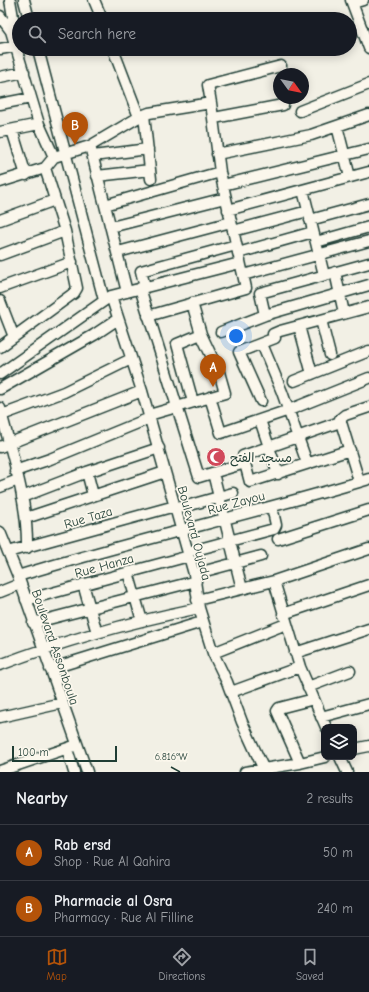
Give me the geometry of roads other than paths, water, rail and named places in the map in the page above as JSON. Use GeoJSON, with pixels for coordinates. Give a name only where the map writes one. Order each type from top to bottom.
{"type":"FeatureCollection","features":[{"type":"Feature","properties":{"kind":"street"},"geometry":{"type":"LineString","coordinates":[[10,0],[12,12]]}},
{"type":"Feature","properties":{"kind":"street"},"geometry":{"type":"LineString","coordinates":[[24,0],[27,12]]}},
{"type":"Feature","properties":{"kind":"street"},"geometry":{"type":"LineString","coordinates":[[94,0],[99,12]]}},
{"type":"Feature","properties":{"kind":"street"},"geometry":{"type":"LineString","coordinates":[[356,12],[352,2],[363,0]]}},
{"type":"Feature","properties":{"kind":"street"},"geometry":{"type":"LineString","coordinates":[[0,16],[12,29]]}},
{"type":"Feature","properties":{"kind":"street"},"geometry":{"type":"LineString","coordinates":[[357,16],[369,48]]}},
{"type":"Feature","properties":{"kind":"street"},"geometry":{"type":"LineString","coordinates":[[0,50],[12,47]]}},
{"type":"Feature","properties":{"kind":"street"},"geometry":{"type":"LineString","coordinates":[[20,56],[39,124],[54,156]]}},
{"type":"Feature","properties":{"kind":"street","name":"Boulevard Oujada"},"geometry":{"type":"LineString","coordinates":[[40,56],[108,298],[118,319],[159,448],[195,577],[202,622],[213,653],[264,770]]}},
{"type":"Feature","properties":{"kind":"street"},"geometry":{"type":"LineString","coordinates":[[97,176],[151,175],[142,116],[116,56]]}},
{"type":"Feature","properties":{"kind":"street"},"geometry":{"type":"LineString","coordinates":[[148,316],[246,288],[220,172],[214,118],[208,85],[281,66]]}},
{"type":"Feature","properties":{"kind":"street"},"geometry":{"type":"LineString","coordinates":[[0,77],[24,72]]}},
{"type":"Feature","properties":{"kind":"street"},"geometry":{"type":"LineString","coordinates":[[300,111],[369,84]]}},
{"type":"Feature","properties":{"kind":"street"},"geometry":{"type":"LineString","coordinates":[[0,104],[31,98]]}},
{"type":"Feature","properties":{"kind":"street"},"geometry":{"type":"LineString","coordinates":[[91,151],[142,116],[211,103]]}},
{"type":"Feature","properties":{"kind":"street"},"geometry":{"type":"LineString","coordinates":[[214,118],[283,105]]}},
{"type":"Feature","properties":{"kind":"street"},"geometry":{"type":"LineString","coordinates":[[217,154],[292,140],[369,115]]}},
{"type":"Feature","properties":{"kind":"street"},"geometry":{"type":"LineString","coordinates":[[0,132],[39,124]]}},
{"type":"Feature","properties":{"kind":"street"},"geometry":{"type":"LineString","coordinates":[[337,126],[350,177]]}},
{"type":"Feature","properties":{"kind":"street"},"geometry":{"type":"LineString","coordinates":[[12,130],[26,174]]}},
{"type":"Feature","properties":{"kind":"street"},"geometry":{"type":"LineString","coordinates":[[223,185],[369,149]]}},
{"type":"Feature","properties":{"kind":"street"},"geometry":{"type":"LineString","coordinates":[[0,182],[45,168],[54,156],[66,153],[148,150]]}},
{"type":"Feature","properties":{"kind":"street"},"geometry":{"type":"LineString","coordinates":[[91,151],[127,292]]}},
{"type":"Feature","properties":{"kind":"street"},"geometry":{"type":"LineString","coordinates":[[0,347],[76,290],[78,285],[65,231],[45,168]]}},
{"type":"Feature","properties":{"kind":"street"},"geometry":{"type":"LineString","coordinates":[[105,205],[220,172]]}},
{"type":"Feature","properties":{"kind":"street"},"geometry":{"type":"LineString","coordinates":[[228,210],[369,172]]}},
{"type":"Feature","properties":{"kind":"street"},"geometry":{"type":"LineString","coordinates":[[303,190],[324,276]]}},
{"type":"Feature","properties":{"kind":"street"},"geometry":{"type":"LineString","coordinates":[[111,227],[226,198]]}},
{"type":"Feature","properties":{"kind":"street"},"geometry":{"type":"LineString","coordinates":[[0,220],[55,200]]}},
{"type":"Feature","properties":{"kind":"street"},"geometry":{"type":"LineString","coordinates":[[118,252],[232,226],[309,215],[369,204]]}},
{"type":"Feature","properties":{"kind":"street"},"geometry":{"type":"LineString","coordinates":[[316,242],[369,227]]}},
{"type":"Feature","properties":{"kind":"street"},"geometry":{"type":"LineString","coordinates":[[0,255],[65,231]]}},
{"type":"Feature","properties":{"kind":"street"},"geometry":{"type":"LineString","coordinates":[[0,374],[108,298],[142,288],[238,254],[313,232]]}},
{"type":"Feature","properties":{"kind":"street"},"geometry":{"type":"LineString","coordinates":[[243,275],[369,241]]}},
{"type":"Feature","properties":{"kind":"street"},"geometry":{"type":"LineString","coordinates":[[238,254],[141,271],[142,288],[148,316],[199,477],[245,463]]}},
{"type":"Feature","properties":{"kind":"street"},"geometry":{"type":"LineString","coordinates":[[0,288],[72,262]]}},
{"type":"Feature","properties":{"kind":"street"},"geometry":{"type":"LineString","coordinates":[[265,315],[260,293],[369,263]]}},
{"type":"Feature","properties":{"kind":"street"},"geometry":{"type":"LineString","coordinates":[[335,272],[344,313]]}},
{"type":"Feature","properties":{"kind":"street"},"geometry":{"type":"LineString","coordinates":[[220,332],[265,315],[369,285]]}},
{"type":"Feature","properties":{"kind":"street"},"geometry":{"type":"LineString","coordinates":[[0,300],[14,337]]}},
{"type":"Feature","properties":{"kind":"street"},"geometry":{"type":"LineString","coordinates":[[0,486],[16,475],[149,416],[225,392],[219,372],[202,334],[192,303]]}},
{"type":"Feature","properties":{"kind":"street"},"geometry":{"type":"LineString","coordinates":[[260,401],[239,352],[275,338],[273,334],[369,306]]}},
{"type":"Feature","properties":{"kind":"street"},"geometry":{"type":"LineString","coordinates":[[0,389],[94,335],[118,319]]}},
{"type":"Feature","properties":{"kind":"street"},"geometry":{"type":"LineString","coordinates":[[321,320],[330,355]]}},
{"type":"Feature","properties":{"kind":"street"},"geometry":{"type":"LineString","coordinates":[[299,326],[312,374]]}},
{"type":"Feature","properties":{"kind":"street"},"geometry":{"type":"LineString","coordinates":[[193,402],[178,344],[179,342],[202,334]]}},
{"type":"Feature","properties":{"kind":"street"},"geometry":{"type":"LineString","coordinates":[[262,344],[289,410],[307,463]]}},
{"type":"Feature","properties":{"kind":"street"},"geometry":{"type":"LineString","coordinates":[[294,381],[369,351]]}},
{"type":"Feature","properties":{"kind":"street"},"geometry":{"type":"LineString","coordinates":[[27,548],[26,518],[16,475],[4,445],[1,411],[64,392],[131,359]]}},
{"type":"Feature","properties":{"kind":"street"},"geometry":{"type":"LineString","coordinates":[[210,397],[221,433],[289,410],[369,378]]}},
{"type":"Feature","properties":{"kind":"street"},"geometry":{"type":"LineString","coordinates":[[4,445],[142,391]]}},
{"type":"Feature","properties":{"kind":"street"},"geometry":{"type":"LineString","coordinates":[[364,480],[350,450],[340,422],[342,416],[369,407]]}},
{"type":"Feature","properties":{"kind":"street"},"geometry":{"type":"LineString","coordinates":[[260,420],[278,474]]}},
{"type":"Feature","properties":{"kind":"street"},"geometry":{"type":"LineString","coordinates":[[340,422],[243,456],[250,482],[350,450]]}},
{"type":"Feature","properties":{"kind":"street"},"geometry":{"type":"LineString","coordinates":[[22,497],[87,472],[159,448]]}},
{"type":"Feature","properties":{"kind":"street"},"geometry":{"type":"LineString","coordinates":[[87,472],[93,495]]}},
{"type":"Feature","properties":{"kind":"street"},"geometry":{"type":"LineString","coordinates":[[26,518],[165,472]]}},
{"type":"Feature","properties":{"kind":"street"},"geometry":{"type":"LineString","coordinates":[[214,473],[237,562],[242,589]]}},
{"type":"Feature","properties":{"kind":"street","name":"Rue Zayou"},"geometry":{"type":"LineString","coordinates":[[0,592],[19,580],[226,518],[364,480]]}},
{"type":"Feature","properties":{"kind":"street","name":"Rue Taza"},"geometry":{"type":"LineString","coordinates":[[8,552],[233,494]]}},
{"type":"Feature","properties":{"kind":"street","name":"Rue Hanza"},"geometry":{"type":"LineString","coordinates":[[26,600],[128,572],[231,540],[274,529],[276,525],[272,506]]}},
{"type":"Feature","properties":{"kind":"street"},"geometry":{"type":"LineString","coordinates":[[278,538],[369,510]]}},
{"type":"Feature","properties":{"kind":"street","name":"Boulevard Assonboula"},"geometry":{"type":"LineString","coordinates":[[0,532],[19,580],[42,649],[87,772]]}},
{"type":"Feature","properties":{"kind":"street"},"geometry":{"type":"LineString","coordinates":[[0,665],[42,649],[97,632],[142,621],[242,589],[274,581],[369,549]]}},
{"type":"Feature","properties":{"kind":"street"},"geometry":{"type":"LineString","coordinates":[[33,623],[134,597],[237,562],[261,556]]}},
{"type":"Feature","properties":{"kind":"street"},"geometry":{"type":"LineString","coordinates":[[128,572],[142,621]]}},
{"type":"Feature","properties":{"kind":"street"},"geometry":{"type":"LineString","coordinates":[[274,581],[295,653],[324,724]]}},
{"type":"Feature","properties":{"kind":"street"},"geometry":{"type":"LineString","coordinates":[[83,584],[97,632]]}},
{"type":"Feature","properties":{"kind":"street"},"geometry":{"type":"LineString","coordinates":[[213,653],[285,619],[369,585]]}},
{"type":"Feature","properties":{"kind":"street"},"geometry":{"type":"LineString","coordinates":[[50,669],[202,622]]}},
{"type":"Feature","properties":{"kind":"street"},"geometry":{"type":"LineString","coordinates":[[295,653],[369,629]]}},
{"type":"Feature","properties":{"kind":"street"},"geometry":{"type":"LineString","coordinates":[[231,692],[300,667]]}},
{"type":"Feature","properties":{"kind":"street"},"geometry":{"type":"LineString","coordinates":[[308,687],[350,671]]}},
{"type":"Feature","properties":{"kind":"street"},"geometry":{"type":"LineString","coordinates":[[300,763],[277,711],[279,708],[314,699]]}},
{"type":"Feature","properties":{"kind":"street"},"geometry":{"type":"LineString","coordinates":[[0,717],[62,703]]}},
{"type":"Feature","properties":{"kind":"street"},"geometry":{"type":"LineString","coordinates":[[321,717],[369,704]]}},
{"type":"Feature","properties":{"kind":"street"},"geometry":{"type":"LineString","coordinates":[[0,771],[77,745]]}},
{"type":"Feature","properties":{"kind":"street"},"geometry":{"type":"LineString","coordinates":[[357,748],[369,746]]}},
{"type":"Feature","properties":{"kind":"street"},"geometry":{"type":"LineString","coordinates":[[67,749],[74,772]]}},
{"type":"Feature","properties":{"kind":"street"},"geometry":{"type":"LineString","coordinates":[[245,772],[264,770],[321,758]]}},
{"type":"Feature","properties":{"kind":"street"},"geometry":{"type":"LineString","coordinates":[[341,760],[347,772]]}},
{"type":"Feature","properties":{"kind":"place","name":"Pharmacie al Osra"},"geometry":{"type":"Point","coordinates":[75,145]}},
{"type":"Feature","properties":{"kind":"place","name":"Rab ersd"},"geometry":{"type":"Point","coordinates":[213,387]}},
{"type":"Feature","properties":{"kind":"place","name":"مسجد الفتح"},"geometry":{"type":"Point","coordinates":[216,457]}}]}
